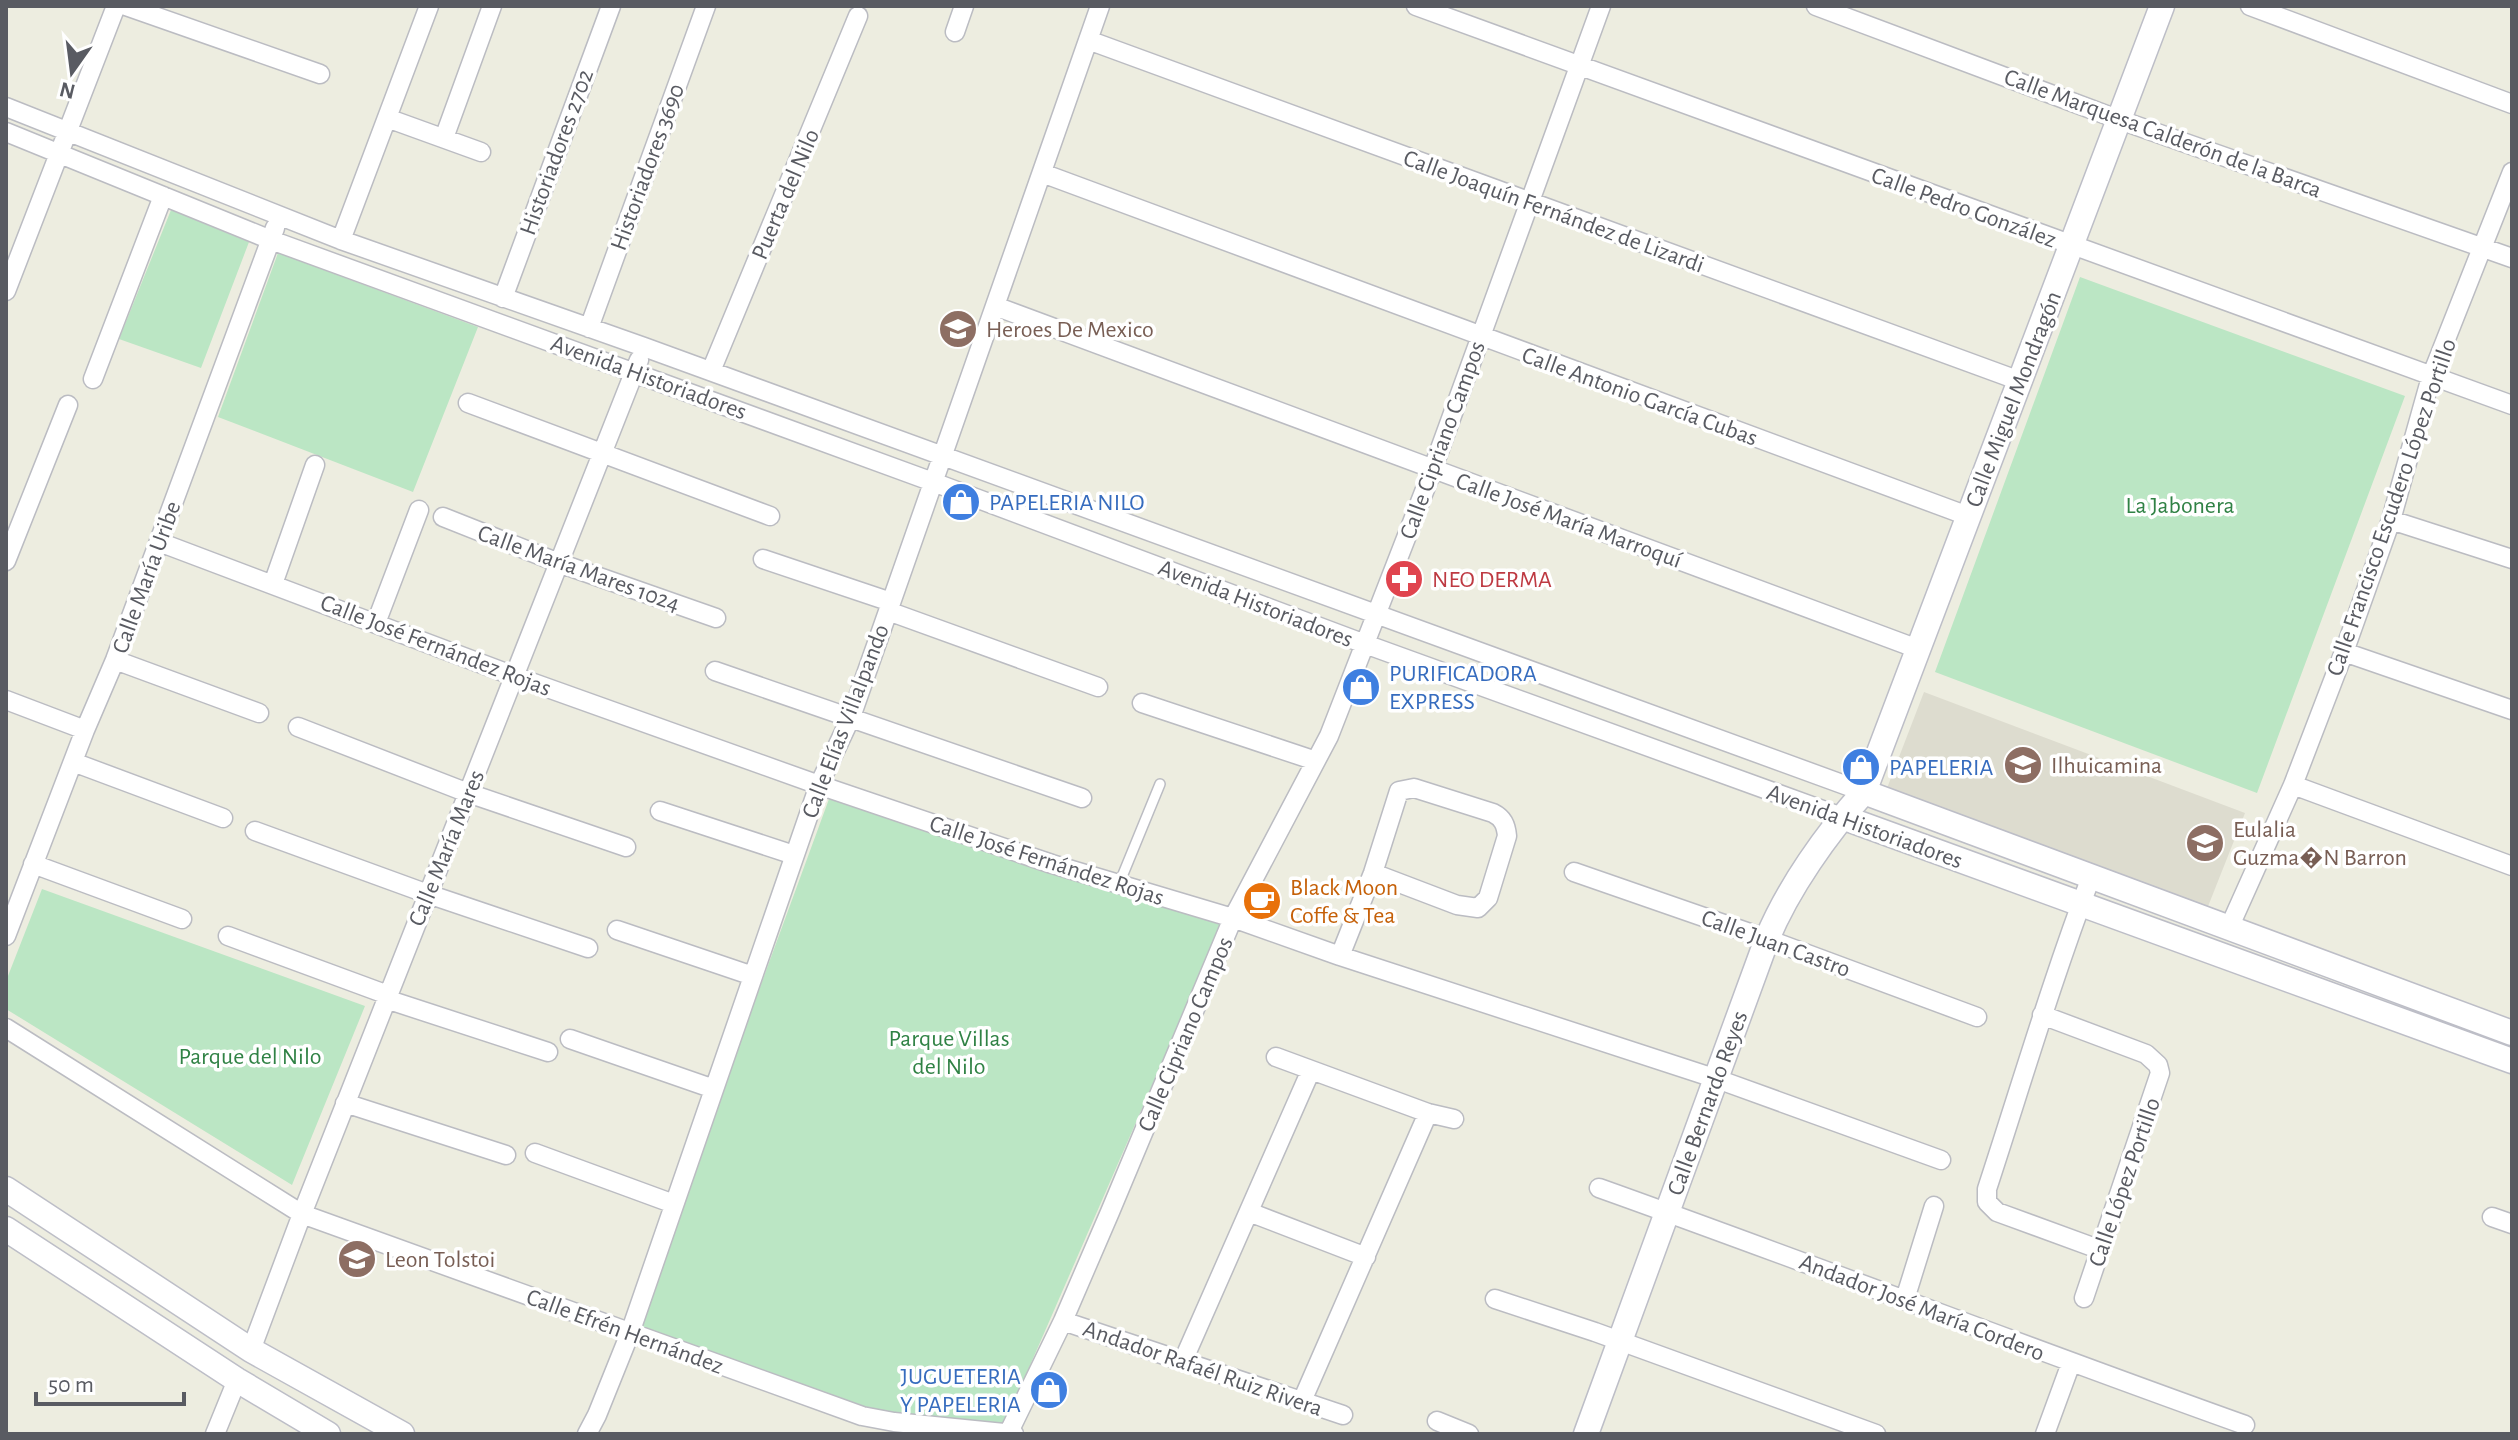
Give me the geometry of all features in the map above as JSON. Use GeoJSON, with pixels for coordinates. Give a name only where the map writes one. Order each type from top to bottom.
{"type":"FeatureCollection","features":[{"type":"Feature","properties":{"kind":"street"},"geometry":{"type":"LineString","coordinates":[[6,291],[116,6]]}},
{"type":"Feature","properties":{"kind":"street"},"geometry":{"type":"LineString","coordinates":[[126,6],[320,74]]}},
{"type":"Feature","properties":{"kind":"street"},"geometry":{"type":"LineString","coordinates":[[341,240],[429,6]]}},
{"type":"Feature","properties":{"kind":"street"},"geometry":{"type":"LineString","coordinates":[[444,138],[492,6]]}},
{"type":"Feature","properties":{"kind":"street","name":"Historiadores 2702"},"geometry":{"type":"LineString","coordinates":[[503,298],[611,6]]}},
{"type":"Feature","properties":{"kind":"street","name":"Historiadores 3690"},"geometry":{"type":"LineString","coordinates":[[589,328],[706,6]]}},
{"type":"Feature","properties":{"kind":"street"},"geometry":{"type":"LineString","coordinates":[[955,32],[964,6]]}},
{"type":"Feature","properties":{"kind":"street","name":"Calle Elías Villalpando"},"geometry":{"type":"LineString","coordinates":[[587,1434],[630,1333],[794,855],[819,785],[851,717],[1100,6]]}},
{"type":"Feature","properties":{"kind":"street","name":"Calle Pedro González"},"geometry":{"type":"LineString","coordinates":[[1416,6],[2512,405]]}},
{"type":"Feature","properties":{"kind":"street","name":"Calle Cipriano Campos"},"geometry":{"type":"LineString","coordinates":[[1010,1433],[1063,1321],[1233,918],[1316,761],[1365,644],[1432,470],[1601,6]]}},
{"type":"Feature","properties":{"kind":"street","name":"Calle Marquesa Calderón de la Barca"},"geometry":{"type":"LineString","coordinates":[[1816,6],[2120,120],[2512,258]]}},
{"type":"Feature","properties":{"kind":"street","name":"Calle Miguel Mondragón"},"geometry":{"type":"LineString","coordinates":[[1864,792],[2162,6]]}},
{"type":"Feature","properties":{"kind":"street"},"geometry":{"type":"LineString","coordinates":[[2250,6],[2512,104]]}},
{"type":"Feature","properties":{"kind":"street","name":"Puerta del Nilo"},"geometry":{"type":"LineString","coordinates":[[711,371],[858,16]]}},
{"type":"Feature","properties":{"kind":"street","name":"Calle Joaquín Fernández de Lizardi"},"geometry":{"type":"LineString","coordinates":[[1088,40],[2020,381]]}},
{"type":"Feature","properties":{"kind":"street","name":"Avenida Historiadores"},"geometry":{"type":"LineString","coordinates":[[6,107],[341,240],[711,371],[1864,792],[2512,1033]]}},
{"type":"Feature","properties":{"kind":"street"},"geometry":{"type":"LineString","coordinates":[[387,118],[481,152]]}},
{"type":"Feature","properties":{"kind":"street","name":"Avenida Historiadores"},"geometry":{"type":"LineString","coordinates":[[6,132],[271,240],[1365,644],[2512,1061]]}},
{"type":"Feature","properties":{"kind":"street","name":"Calle Francisco Escudero López Portillo"},"geometry":{"type":"LineString","coordinates":[[2229,928],[2293,785],[2344,652],[2391,520],[2431,377],[2512,172]]}},
{"type":"Feature","properties":{"kind":"street","name":"Calle Antonio García Cubas"},"geometry":{"type":"LineString","coordinates":[[1042,173],[1968,516]]}},
{"type":"Feature","properties":{"kind":"street"},"geometry":{"type":"LineString","coordinates":[[93,379],[163,196]]}},
{"type":"Feature","properties":{"kind":"street","name":"Calle María Uribe"},"geometry":{"type":"LineString","coordinates":[[6,936],[115,660],[280,216]]}},
{"type":"Feature","properties":{"kind":"street","name":"Calle José María Marroquí"},"geometry":{"type":"LineString","coordinates":[[995,306],[1918,649]]}},
{"type":"Feature","properties":{"kind":"street","name":"Calle María Mares"},"geometry":{"type":"LineString","coordinates":[[251,1350],[345,1103],[644,347]]}},
{"type":"Feature","properties":{"kind":"street"},"geometry":{"type":"LineString","coordinates":[[468,403],[770,516]]}},
{"type":"Feature","properties":{"kind":"street"},"geometry":{"type":"LineString","coordinates":[[6,561],[68,405]]}},
{"type":"Feature","properties":{"kind":"street"},"geometry":{"type":"LineString","coordinates":[[273,584],[315,465]]}},
{"type":"Feature","properties":{"kind":"street"},"geometry":{"type":"LineString","coordinates":[[376,623],[419,510]]}},
{"type":"Feature","properties":{"kind":"street","name":"Calle María Mares 1024"},"geometry":{"type":"LineString","coordinates":[[443,517],[559,563],[716,618]]}},
{"type":"Feature","properties":{"kind":"street"},"geometry":{"type":"LineString","coordinates":[[2391,520],[2512,559]]}},
{"type":"Feature","properties":{"kind":"street","name":"Calle José Fernández Rojas"},"geometry":{"type":"LineString","coordinates":[[159,542],[514,676],[819,785],[1052,864],[1233,918],[1717,1079],[1941,1160]]}},
{"type":"Feature","properties":{"kind":"street"},"geometry":{"type":"LineString","coordinates":[[763,559],[1098,687]]}},
{"type":"Feature","properties":{"kind":"street"},"geometry":{"type":"LineString","coordinates":[[2344,652],[2512,710]]}},
{"type":"Feature","properties":{"kind":"street"},"geometry":{"type":"LineString","coordinates":[[115,660],[259,713]]}},
{"type":"Feature","properties":{"kind":"street"},"geometry":{"type":"LineString","coordinates":[[715,671],[1082,798]]}},
{"type":"Feature","properties":{"kind":"street"},"geometry":{"type":"LineString","coordinates":[[6,700],[85,730]]}},
{"type":"Feature","properties":{"kind":"street"},"geometry":{"type":"LineString","coordinates":[[1142,703],[1316,761]]}},
{"type":"Feature","properties":{"kind":"street"},"geometry":{"type":"LineString","coordinates":[[298,727],[468,793],[626,847]]}},
{"type":"Feature","properties":{"kind":"street"},"geometry":{"type":"LineString","coordinates":[[73,762],[223,818]]}},
{"type":"Feature","properties":{"kind":"street"},"geometry":{"type":"LineString","coordinates":[[2293,785],[2512,866]]}},
{"type":"Feature","properties":{"kind":"street"},"geometry":{"type":"LineString","coordinates":[[1340,956],[1373,873],[1399,791],[1414,788],[1493,813],[1504,821],[1507,829],[1488,898],[1478,908],[1457,905],[1373,873]]}},
{"type":"Feature","properties":{"kind":"street","name":"Calle Bernardo Reyes"},"geometry":{"type":"LineString","coordinates":[[1586,1434],[1778,912],[1842,817],[1864,792]]}},
{"type":"Feature","properties":{"kind":"street"},"geometry":{"type":"LineString","coordinates":[[660,811],[794,855]]}},
{"type":"Feature","properties":{"kind":"street"},"geometry":{"type":"LineString","coordinates":[[255,831],[588,948]]}},
{"type":"Feature","properties":{"kind":"street"},"geometry":{"type":"LineString","coordinates":[[33,864],[182,919]]}},
{"type":"Feature","properties":{"kind":"street","name":"Calle Juan Castro"},"geometry":{"type":"LineString","coordinates":[[1574,872],[1977,1017]]}},
{"type":"Feature","properties":{"kind":"street"},"geometry":{"type":"LineString","coordinates":[[2091,877],[2042,1015],[1987,1189],[1987,1202],[1997,1212],[2101,1250]]}},
{"type":"Feature","properties":{"kind":"street"},"geometry":{"type":"LineString","coordinates":[[617,930],[753,976]]}},
{"type":"Feature","properties":{"kind":"street"},"geometry":{"type":"LineString","coordinates":[[228,936],[387,997],[548,1052]]}},
{"type":"Feature","properties":{"kind":"street","name":"Calle López Portillo"},"geometry":{"type":"LineString","coordinates":[[2042,1015],[2146,1054],[2158,1065],[2159,1079],[2084,1298]]}},
{"type":"Feature","properties":{"kind":"street","name":"Calle Efrén Hernández"},"geometry":{"type":"LineString","coordinates":[[6,1028],[302,1214],[876,1419],[1010,1433]]}},
{"type":"Feature","properties":{"kind":"street"},"geometry":{"type":"LineString","coordinates":[[570,1039],[714,1089]]}},
{"type":"Feature","properties":{"kind":"street"},"geometry":{"type":"LineString","coordinates":[[1276,1057],[1428,1113],[1454,1119]]}},
{"type":"Feature","properties":{"kind":"street"},"geometry":{"type":"LineString","coordinates":[[1183,1361],[1311,1070]]}},
{"type":"Feature","properties":{"kind":"street"},"geometry":{"type":"LineString","coordinates":[[345,1103],[506,1155]]}},
{"type":"Feature","properties":{"kind":"street"},"geometry":{"type":"LineString","coordinates":[[1302,1401],[1428,1113]]}},
{"type":"Feature","properties":{"kind":"street"},"geometry":{"type":"LineString","coordinates":[[535,1153],[674,1204]]}},
{"type":"Feature","properties":{"kind":"street","name":"Andador José María Cordero"},"geometry":{"type":"LineString","coordinates":[[1599,1188],[2245,1425]]}},
{"type":"Feature","properties":{"kind":"street"},"geometry":{"type":"LineString","coordinates":[[6,1189],[251,1350],[402,1434]]}},
{"type":"Feature","properties":{"kind":"street"},"geometry":{"type":"LineString","coordinates":[[1905,1299],[1934,1206]]}},
{"type":"Feature","properties":{"kind":"street"},"geometry":{"type":"LineString","coordinates":[[1249,1212],[1366,1257]]}},
{"type":"Feature","properties":{"kind":"street"},"geometry":{"type":"LineString","coordinates":[[2492,1217],[2512,1224]]}},
{"type":"Feature","properties":{"kind":"street"},"geometry":{"type":"LineString","coordinates":[[6,1229],[237,1380],[328,1434]]}},
{"type":"Feature","properties":{"kind":"street"},"geometry":{"type":"LineString","coordinates":[[1495,1299],[1876,1434]]}},
{"type":"Feature","properties":{"kind":"street","name":"Andador Rafaél Ruiz Rivera"},"geometry":{"type":"LineString","coordinates":[[1063,1321],[1343,1415]]}},
{"type":"Feature","properties":{"kind":"street"},"geometry":{"type":"LineString","coordinates":[[2045,1434],[2071,1363]]}},
{"type":"Feature","properties":{"kind":"street"},"geometry":{"type":"LineString","coordinates":[[215,1434],[237,1380]]}},
{"type":"Feature","properties":{"kind":"street"},"geometry":{"type":"LineString","coordinates":[[1437,1421],[1469,1434]]}},
{"type":"Feature","properties":{"kind":"lane"},"geometry":{"type":"LineString","coordinates":[[1119,884],[1160,784]]}},
{"type":"Feature","properties":{"kind":"shaded area"},"geometry":{"type":"Polygon","coordinates":[[[1924,692],[2245,813],[2205,914],[1884,796],[1924,692]]]}},
{"type":"Feature","properties":{"kind":"green space"},"geometry":{"type":"Polygon","coordinates":[[[171,210],[249,242],[201,368],[119,339],[171,210]]]}},
{"type":"Feature","properties":{"kind":"green space"},"geometry":{"type":"Polygon","coordinates":[[[278,253],[478,327],[413,492],[218,417],[278,253]]]}},
{"type":"Feature","properties":{"kind":"green space","name":"La Jabonera"},"geometry":{"type":"Polygon","coordinates":[[[2080,277],[2405,396],[2257,793],[1935,672],[2080,277]]]}},
{"type":"Feature","properties":{"kind":"green space","name":"Parque Villas del Nilo"},"geometry":{"type":"Polygon","coordinates":[[[829,799],[1055,874],[1222,925],[1004,1425],[881,1418],[634,1331],[829,799]]]}},
{"type":"Feature","properties":{"kind":"green space","name":"Parque del Nilo"},"geometry":{"type":"Polygon","coordinates":[[[42,889],[365,1006],[292,1185],[6,1009],[6,981],[42,889]]]}},
{"type":"Feature","properties":{"kind":"place","name":"Heroes De Mexico"},"geometry":{"type":"Point","coordinates":[958,329]}},
{"type":"Feature","properties":{"kind":"place","name":"PAPELERIA NILO"},"geometry":{"type":"Point","coordinates":[961,502]}},
{"type":"Feature","properties":{"kind":"place","name":"NEO DERMA"},"geometry":{"type":"Point","coordinates":[1404,579]}},
{"type":"Feature","properties":{"kind":"place","name":"PURIFICADORA EXPRESS"},"geometry":{"type":"Point","coordinates":[1361,687]}},
{"type":"Feature","properties":{"kind":"place","name":"Ilhuicamina"},"geometry":{"type":"Point","coordinates":[2023,765]}},
{"type":"Feature","properties":{"kind":"place","name":"PAPELERIA"},"geometry":{"type":"Point","coordinates":[1861,767]}},
{"type":"Feature","properties":{"kind":"place","name":"Eulalia Guzma�N Barron"},"geometry":{"type":"Point","coordinates":[2205,843]}},
{"type":"Feature","properties":{"kind":"place","name":"Black Moon Coffe & Tea"},"geometry":{"type":"Point","coordinates":[1262,901]}},
{"type":"Feature","properties":{"kind":"place","name":"Leon Tolstoi"},"geometry":{"type":"Point","coordinates":[357,1259]}},
{"type":"Feature","properties":{"kind":"place","name":"JUGUETERIA Y PAPELERIA"},"geometry":{"type":"Point","coordinates":[1049,1390]}}]}
